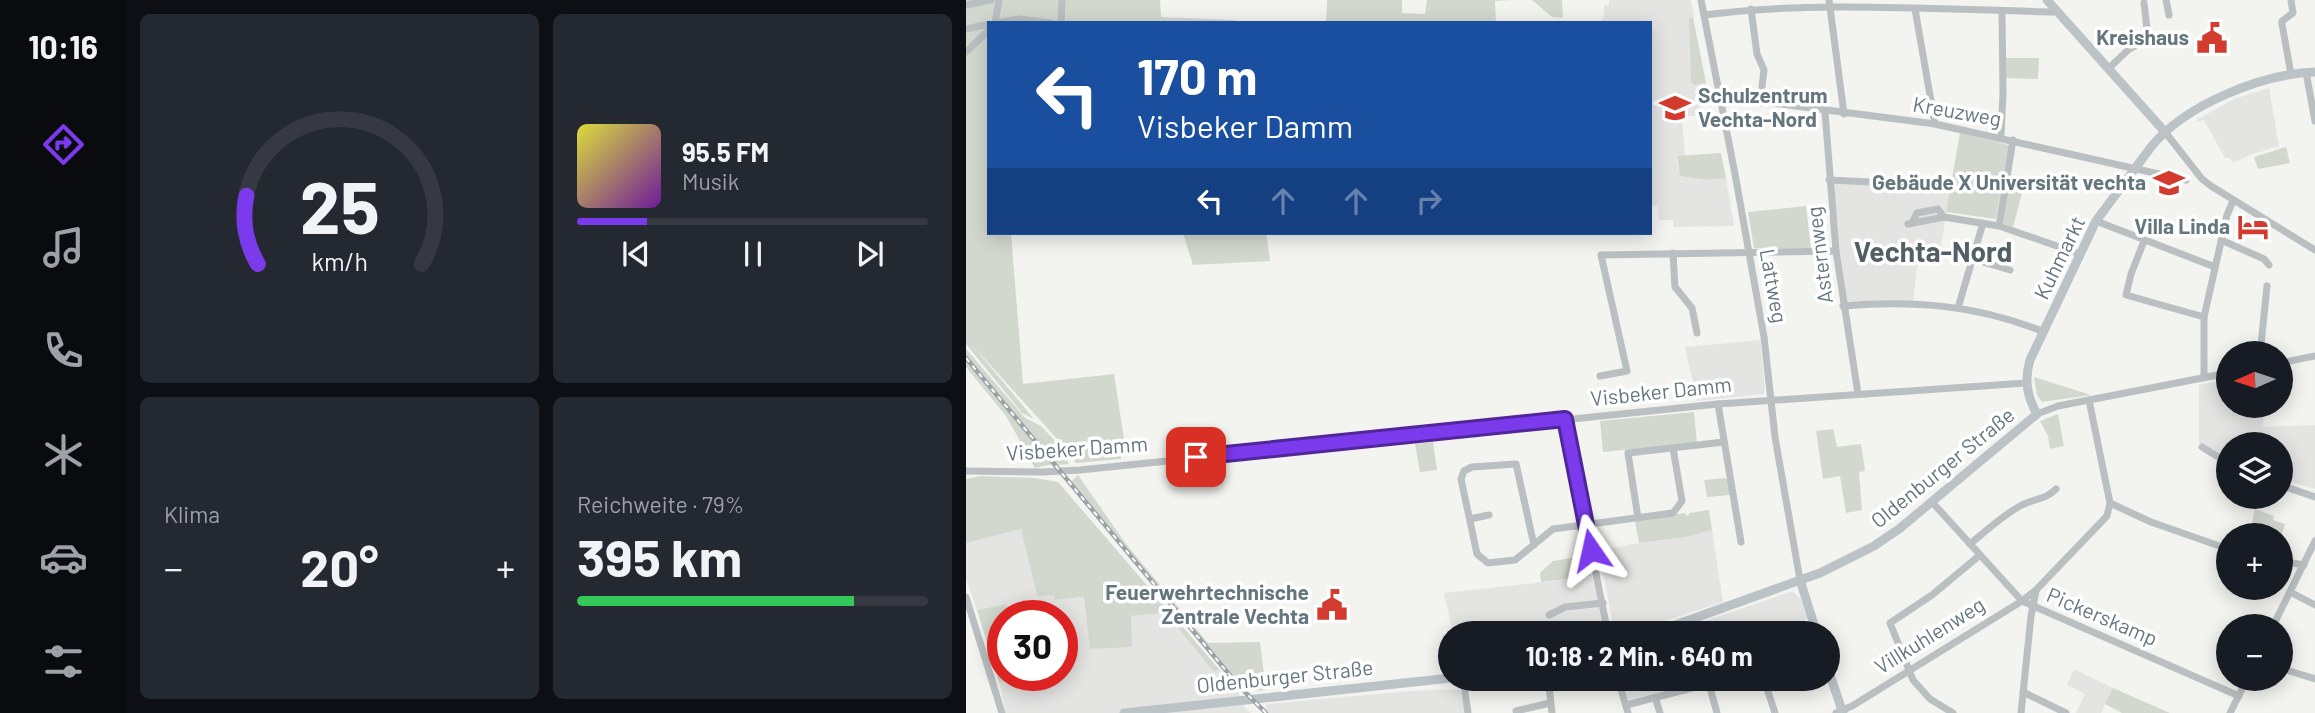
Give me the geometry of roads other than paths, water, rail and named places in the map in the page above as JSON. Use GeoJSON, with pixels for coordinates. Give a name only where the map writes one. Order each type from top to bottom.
{"type":"FeatureCollection","features":[{"type":"Feature","properties":{"kind":"main road"},"geometry":{"type":"LineString","coordinates":[[2048,0],[2165,132]]}},
{"type":"Feature","properties":{"kind":"main road","name":"Kuhmarkt"},"geometry":{"type":"LineString","coordinates":[[2026,383],[2030,360],[2096,221],[2165,132],[2202,107],[2232,92],[2291,74],[2311,72]]}},
{"type":"Feature","properties":{"kind":"main road"},"geometry":{"type":"LineString","coordinates":[[2026,383],[2037,414]]}},
{"type":"Feature","properties":{"kind":"main road","name":"Oldenburger Straße"},"geometry":{"type":"LineString","coordinates":[[1686,621],[1840,565],[1874,546],[1899,529],[2037,414]]}},
{"type":"Feature","properties":{"kind":"main road"},"geometry":{"type":"LineString","coordinates":[[1800,580],[1813,621]]}},
{"type":"Feature","properties":{"kind":"main road","name":"Oldenburger Straße"},"geometry":{"type":"LineString","coordinates":[[1124,713],[1438,679]]}},
{"type":"Feature","properties":{"kind":"main road"},"geometry":{"type":"LineString","coordinates":[[1834,691],[1840,712]]}},
{"type":"Feature","properties":{"kind":"street"},"geometry":{"type":"LineString","coordinates":[[966,5],[991,0]]}},
{"type":"Feature","properties":{"kind":"street"},"geometry":{"type":"LineString","coordinates":[[995,21],[999,0]]}},
{"type":"Feature","properties":{"kind":"street"},"geometry":{"type":"LineString","coordinates":[[1061,21],[1062,0]]}},
{"type":"Feature","properties":{"kind":"street","name":"Lattweg"},"geometry":{"type":"LineString","coordinates":[[1701,0],[1767,354],[1771,399],[1800,580]]}},
{"type":"Feature","properties":{"kind":"street"},"geometry":{"type":"LineString","coordinates":[[2166,0],[2169,15]]}},
{"type":"Feature","properties":{"kind":"street"},"geometry":{"type":"LineString","coordinates":[[2291,0],[2293,13],[2282,21],[2282,24],[2291,74]]}},
{"type":"Feature","properties":{"kind":"street"},"geometry":{"type":"LineString","coordinates":[[1704,15],[1829,3],[1915,9],[2057,12]]}},
{"type":"Feature","properties":{"kind":"street"},"geometry":{"type":"LineString","coordinates":[[1829,3],[1844,114]]}},
{"type":"Feature","properties":{"kind":"street"},"geometry":{"type":"LineString","coordinates":[[2108,69],[2128,50],[2148,38],[2144,3]]}},
{"type":"Feature","properties":{"kind":"street"},"geometry":{"type":"LineString","coordinates":[[1751,9],[1758,54],[1764,70],[1759,103]]}},
{"type":"Feature","properties":{"kind":"street"},"geometry":{"type":"LineString","coordinates":[[1915,9],[1935,124]]}},
{"type":"Feature","properties":{"kind":"street"},"geometry":{"type":"LineString","coordinates":[[2001,137],[2002,11]]}},
{"type":"Feature","properties":{"kind":"street"},"geometry":{"type":"LineString","coordinates":[[1008,21],[1036,21]]}},
{"type":"Feature","properties":{"kind":"street"},"geometry":{"type":"LineString","coordinates":[[966,29],[987,24]]}},
{"type":"Feature","properties":{"kind":"street"},"geometry":{"type":"LineString","coordinates":[[966,52],[987,32]]}},
{"type":"Feature","properties":{"kind":"street"},"geometry":{"type":"LineString","coordinates":[[2311,72],[2315,121]]}},
{"type":"Feature","properties":{"kind":"street","name":"Kreuzweg"},"geometry":{"type":"LineString","coordinates":[[1719,96],[1825,112],[1935,124],[2186,180]]}},
{"type":"Feature","properties":{"kind":"street","name":"Asternweg"},"geometry":{"type":"LineString","coordinates":[[1825,112],[1836,251],[1858,394]]}},
{"type":"Feature","properties":{"kind":"street"},"geometry":{"type":"LineString","coordinates":[[2165,132],[2202,179],[2233,201],[2315,250]]}},
{"type":"Feature","properties":{"kind":"street"},"geometry":{"type":"LineString","coordinates":[[1999,226],[2013,140]]}},
{"type":"Feature","properties":{"kind":"street"},"geometry":{"type":"LineString","coordinates":[[1829,180],[1933,185],[1939,188]]}},
{"type":"Feature","properties":{"kind":"street"},"geometry":{"type":"LineString","coordinates":[[2204,377],[2204,317],[2221,240],[2233,201]]}},
{"type":"Feature","properties":{"kind":"street"},"geometry":{"type":"LineString","coordinates":[[1910,223],[1944,217],[1983,223],[2080,254]]}},
{"type":"Feature","properties":{"kind":"street"},"geometry":{"type":"LineString","coordinates":[[2096,221],[2215,267]]}},
{"type":"Feature","properties":{"kind":"street"},"geometry":{"type":"LineString","coordinates":[[1958,309],[1983,223]]}},
{"type":"Feature","properties":{"kind":"street"},"geometry":{"type":"LineString","coordinates":[[2221,240],[2264,259],[2269,265]]}},
{"type":"Feature","properties":{"kind":"street"},"geometry":{"type":"LineString","coordinates":[[2144,241],[2126,295],[2204,317]]}},
{"type":"Feature","properties":{"kind":"street"},"geometry":{"type":"LineString","coordinates":[[1600,376],[1627,370],[1601,255],[1836,251]]}},
{"type":"Feature","properties":{"kind":"street"},"geometry":{"type":"LineString","coordinates":[[1673,253],[1675,287],[1692,308],[1697,333]]}},
{"type":"Feature","properties":{"kind":"street"},"geometry":{"type":"LineString","coordinates":[[1973,259],[2010,270]]}},
{"type":"Feature","properties":{"kind":"street"},"geometry":{"type":"LineString","coordinates":[[2261,341],[2267,286]]}},
{"type":"Feature","properties":{"kind":"street"},"geometry":{"type":"LineString","coordinates":[[1843,306],[1893,303],[1958,309],[2002,316],[2044,332]]}},
{"type":"Feature","properties":{"kind":"street"},"geometry":{"type":"LineString","coordinates":[[2293,360],[2315,356]]}},
{"type":"Feature","properties":{"kind":"street","name":"Oldenburger Straße"},"geometry":{"type":"LineString","coordinates":[[2037,414],[2089,400],[2216,375]]}},
{"type":"Feature","properties":{"kind":"street","name":"Visbeker Damm"},"geometry":{"type":"LineString","coordinates":[[966,471],[1080,470],[1771,399],[2026,383]]}},
{"type":"Feature","properties":{"kind":"street"},"geometry":{"type":"LineString","coordinates":[[2089,400],[2110,503],[2151,522],[2216,545]]}},
{"type":"Feature","properties":{"kind":"street"},"geometry":{"type":"LineString","coordinates":[[1718,404],[1741,542]]}},
{"type":"Feature","properties":{"kind":"street"},"geometry":{"type":"LineString","coordinates":[[1565,419],[1606,621]]}},
{"type":"Feature","properties":{"kind":"street"},"geometry":{"type":"LineString","coordinates":[[1638,518],[1628,453],[1724,442]]}},
{"type":"Feature","properties":{"kind":"street"},"geometry":{"type":"LineString","coordinates":[[2202,447],[2216,456]]}},
{"type":"Feature","properties":{"kind":"street"},"geometry":{"type":"LineString","coordinates":[[1534,545],[1516,464],[1472,467],[1464,471],[1461,479],[1477,555],[1488,563],[1518,559],[1553,529],[1673,513],[1682,501],[1673,448]]}},
{"type":"Feature","properties":{"kind":"street"},"geometry":{"type":"LineString","coordinates":[[1970,544],[2014,509],[2024,503],[2048,497],[2056,489]]}},
{"type":"Feature","properties":{"kind":"street"},"geometry":{"type":"LineString","coordinates":[[2293,489],[2315,497]]}},
{"type":"Feature","properties":{"kind":"street","name":"Pickerskamp"},"geometry":{"type":"LineString","coordinates":[[1932,502],[2022,601],[2239,696]]}},
{"type":"Feature","properties":{"kind":"street","name":"Villkuhlenweg"},"geometry":{"type":"LineString","coordinates":[[1840,712],[2022,601],[2036,590],[2107,516],[2110,503]]}},
{"type":"Feature","properties":{"kind":"street"},"geometry":{"type":"LineString","coordinates":[[1469,519],[1489,515]]}},
{"type":"Feature","properties":{"kind":"street"},"geometry":{"type":"LineString","coordinates":[[2293,587],[2315,541]]}},
{"type":"Feature","properties":{"kind":"street"},"geometry":{"type":"LineString","coordinates":[[1953,713],[1930,699],[1908,671],[1890,623],[1933,595],[1980,555]]}},
{"type":"Feature","properties":{"kind":"street"},"geometry":{"type":"LineString","coordinates":[[2293,563],[2304,565]]}},
{"type":"Feature","properties":{"kind":"street"},"geometry":{"type":"LineString","coordinates":[[2021,713],[2036,590]]}},
{"type":"Feature","properties":{"kind":"street"},"geometry":{"type":"LineString","coordinates":[[2293,595],[2315,606]]}},
{"type":"Feature","properties":{"kind":"street"},"geometry":{"type":"LineString","coordinates":[[966,597],[1002,713]]}},
{"type":"Feature","properties":{"kind":"street"},"geometry":{"type":"LineString","coordinates":[[1549,615],[1565,607],[1603,603]]}},
{"type":"Feature","properties":{"kind":"street"},"geometry":{"type":"LineString","coordinates":[[2293,672],[2315,679]]}},
{"type":"Feature","properties":{"kind":"street"},"geometry":{"type":"LineString","coordinates":[[1465,691],[1468,713]]}},
{"type":"Feature","properties":{"kind":"street"},"geometry":{"type":"LineString","coordinates":[[1549,691],[1552,713]]}},
{"type":"Feature","properties":{"kind":"street"},"geometry":{"type":"LineString","coordinates":[[1622,691],[1627,709],[1655,697],[1680,691]]}},
{"type":"Feature","properties":{"kind":"street"},"geometry":{"type":"LineString","coordinates":[[1711,691],[1717,713]]}},
{"type":"Feature","properties":{"kind":"street"},"geometry":{"type":"LineString","coordinates":[[1768,691],[1774,713]]}},
{"type":"Feature","properties":{"kind":"street"},"geometry":{"type":"LineString","coordinates":[[2230,713],[2241,691]]}},
{"type":"Feature","properties":{"kind":"street"},"geometry":{"type":"LineString","coordinates":[[2022,692],[2066,713]]}},
{"type":"Feature","properties":{"kind":"street"},"geometry":{"type":"LineString","coordinates":[[1655,697],[1660,713]]}},
{"type":"Feature","properties":{"kind":"street"},"geometry":{"type":"LineString","coordinates":[[1516,710],[1550,703]]}},
{"type":"Feature","properties":{"kind":"railway"},"geometry":{"type":"LineString","coordinates":[[966,358],[1238,685],[1266,713]]}},
{"type":"Feature","properties":{"kind":"place","name":"Kreishaus"},"geometry":{"type":"Point","coordinates":[2212,38]}},
{"type":"Feature","properties":{"kind":"place","name":"Schulzentrum Vechta-Nord"},"geometry":{"type":"Point","coordinates":[1675,108]}},
{"type":"Feature","properties":{"kind":"place","name":"Gebäude X Universität vechta"},"geometry":{"type":"Point","coordinates":[2169,183]}},
{"type":"Feature","properties":{"kind":"place","name":"Villa Linda"},"geometry":{"type":"Point","coordinates":[2253,227]}},
{"type":"Feature","properties":{"kind":"place","name":"Feuerwehrtechnische Zentrale Vechta"},"geometry":{"type":"Point","coordinates":[1332,605]}},
{"type":"Feature","properties":{"kind":"district","name":"Vechta-Nord"},"geometry":{"type":"Point","coordinates":[1933,252]}}]}
